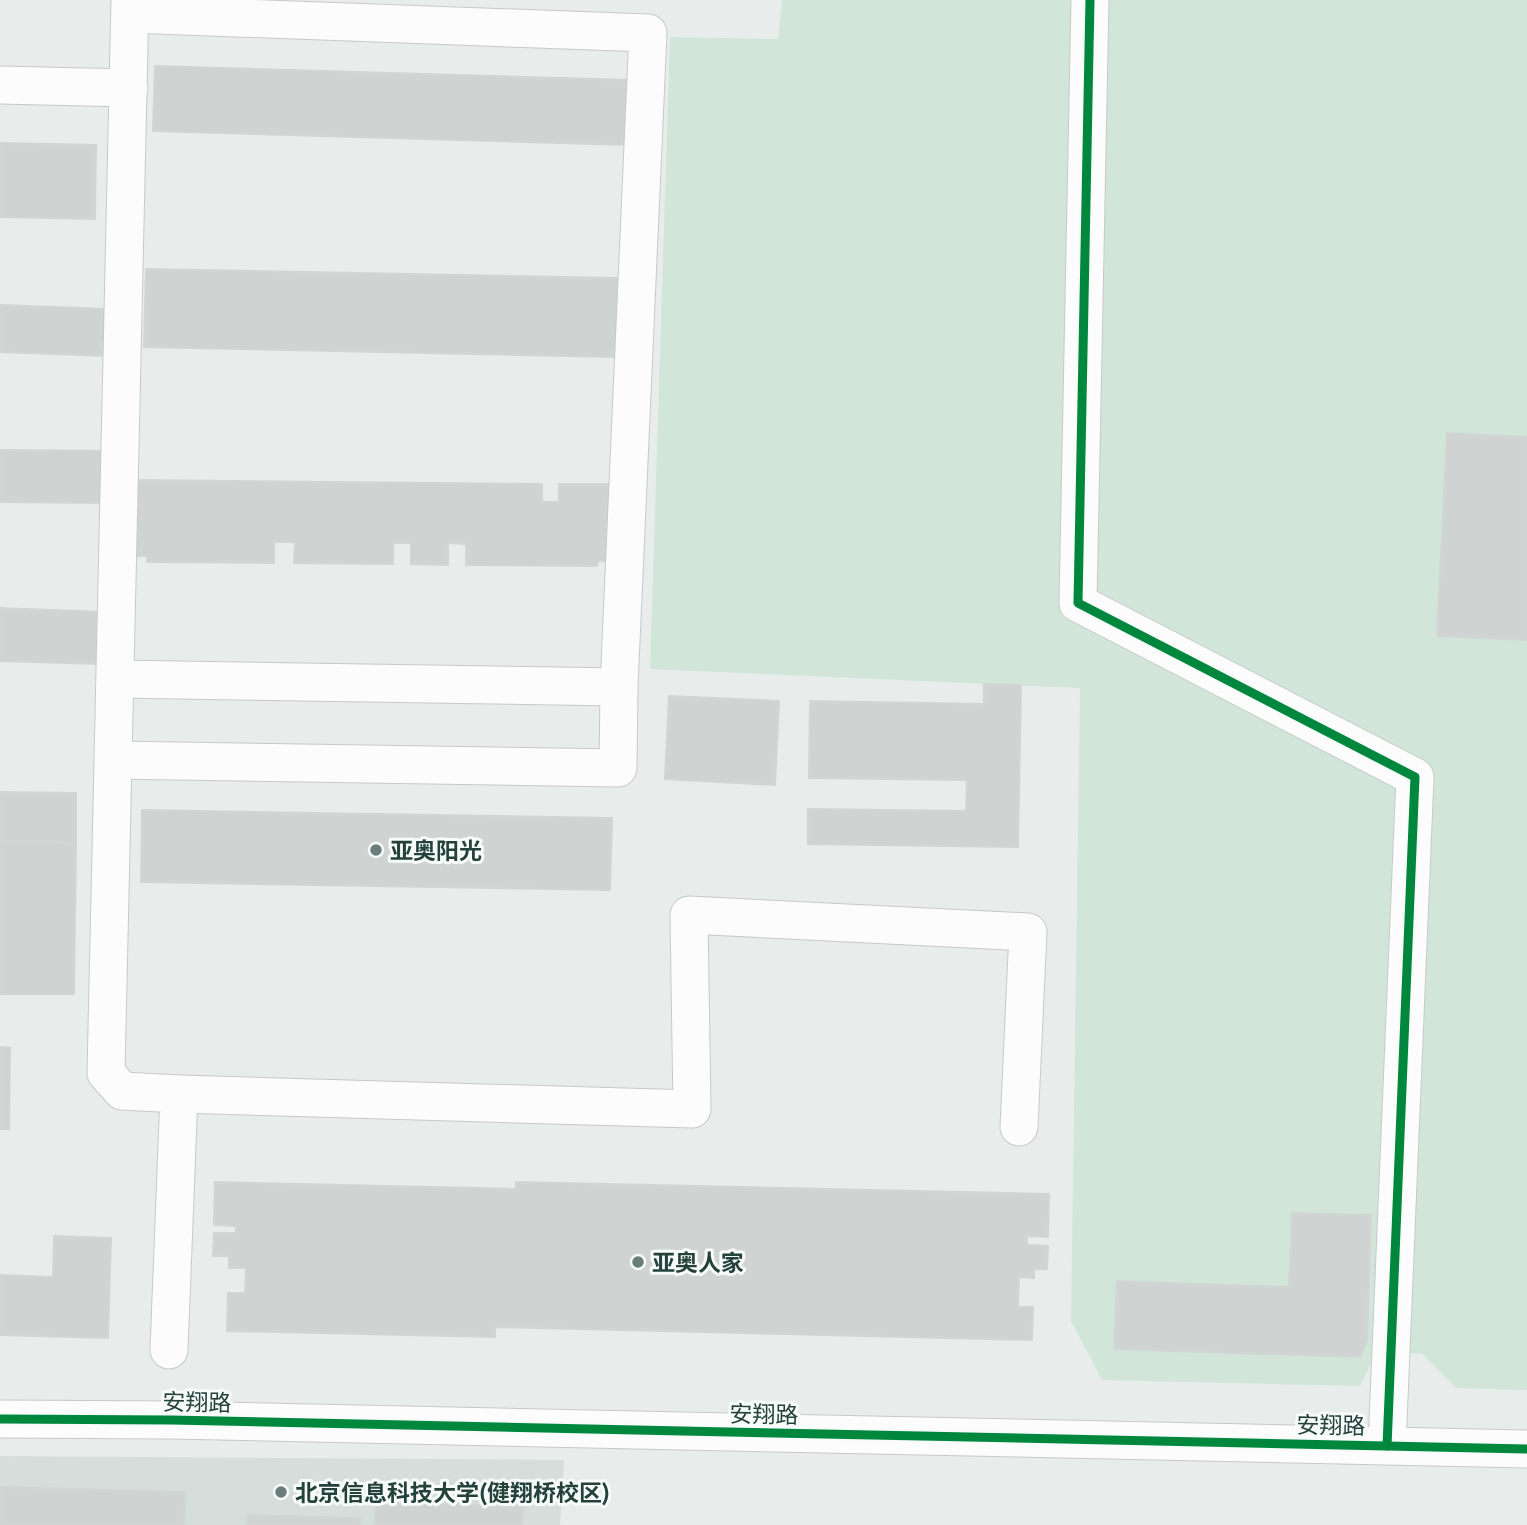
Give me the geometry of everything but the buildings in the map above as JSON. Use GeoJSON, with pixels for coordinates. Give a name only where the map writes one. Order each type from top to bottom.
{"type":"FeatureCollection","features":[{"type":"Feature","properties":{"kind":"street"},"geometry":{"type":"LineString","coordinates":[[1090,0],[1078,603],[1415,777],[1387,1446]]}},
{"type":"Feature","properties":{"kind":"street"},"geometry":{"type":"LineString","coordinates":[[114,760],[618,768],[619,687],[648,33],[130,7],[106,1073],[122,1091],[692,1109],[689,915],[1028,932],[1019,1127]]}},
{"type":"Feature","properties":{"kind":"street"},"geometry":{"type":"LineString","coordinates":[[0,85],[129,88]]}},
{"type":"Feature","properties":{"kind":"street"},"geometry":{"type":"LineString","coordinates":[[116,680],[619,687]]}},
{"type":"Feature","properties":{"kind":"street"},"geometry":{"type":"LineString","coordinates":[[169,1350],[180,1094]]}},
{"type":"Feature","properties":{"kind":"street","name":"安翔路"},"geometry":{"type":"LineString","coordinates":[[0,1419],[1527,1449]]}},
{"type":"Feature","properties":{"kind":"shaded area","name":"北京信息科技大学(健翔桥校区)"},"geometry":{"type":"Polygon","coordinates":[[[0,1456],[564,1460],[560,1525],[0,1525],[0,1456]]]}},
{"type":"Feature","properties":{"kind":"green space"},"geometry":{"type":"Polygon","coordinates":[[[782,0],[1527,0],[1527,1390],[1456,1388],[1422,1354],[1377,1352],[1360,1386],[1102,1380],[1071,1321],[1080,688],[650,669],[670,37],[778,39],[782,0]]]}},
{"type":"Feature","properties":{"kind":"cycle path"},"geometry":{"type":"LineString","coordinates":[[1090,0],[1078,603],[1415,777],[1387,1446]]}},
{"type":"Feature","properties":{"kind":"cycle path"},"geometry":{"type":"LineString","coordinates":[[0,1419],[171,1420],[1527,1449]]}},
{"type":"Feature","properties":{"kind":"place","name":"亚奥阳光"},"geometry":{"type":"Point","coordinates":[376,850]}},
{"type":"Feature","properties":{"kind":"place","name":"亚奥人家"},"geometry":{"type":"Point","coordinates":[638,1262]}},
{"type":"Feature","properties":{"kind":"place","name":"北京信息科技大学(健翔桥校区)"},"geometry":{"type":"Point","coordinates":[281,1492]}}]}
